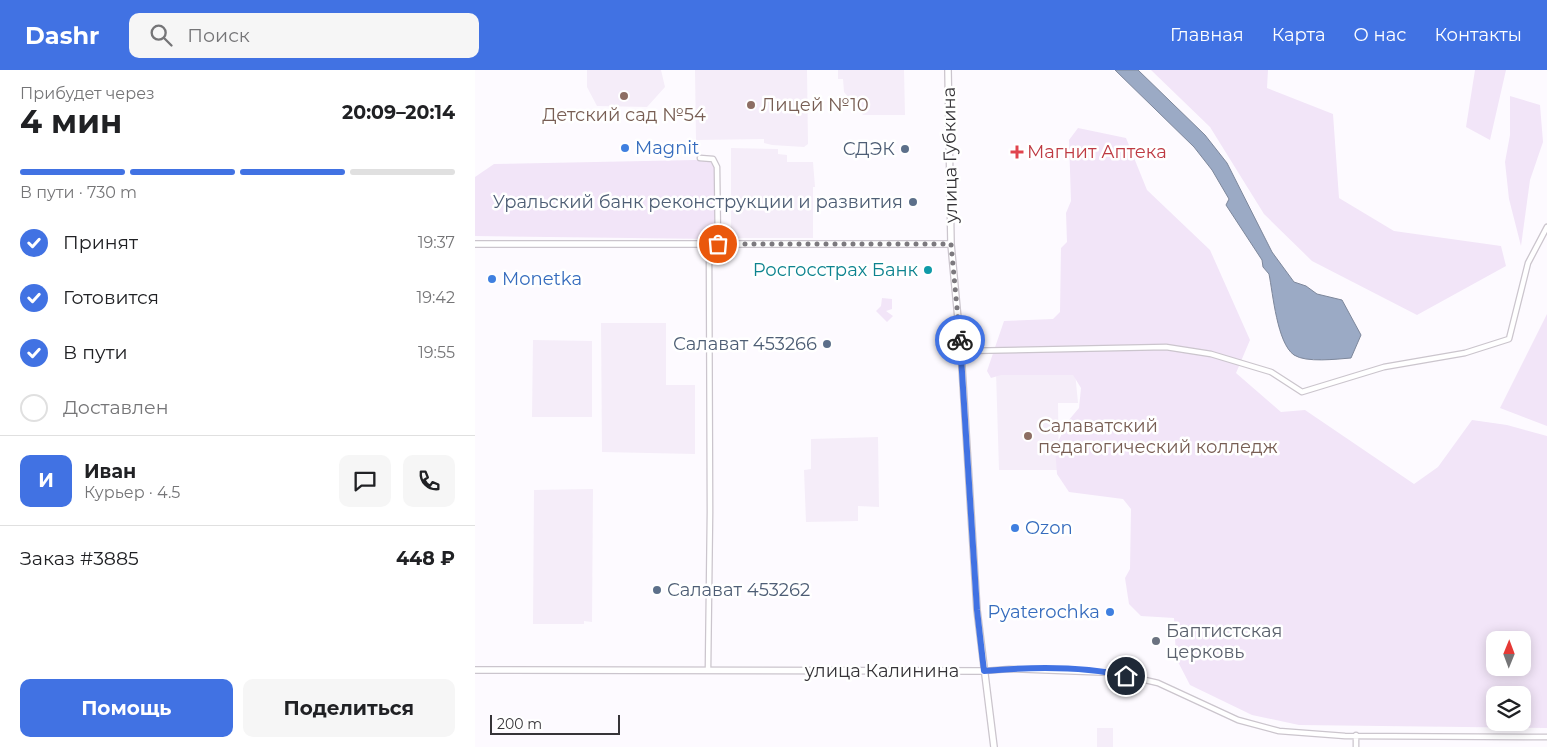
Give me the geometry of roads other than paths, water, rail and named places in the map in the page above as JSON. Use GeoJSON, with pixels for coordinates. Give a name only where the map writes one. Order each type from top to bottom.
{"type":"FeatureCollection","features":[{"type":"Feature","properties":{"kind":"street","name":"улица Губкина"},"geometry":{"type":"LineString","coordinates":[[948,70],[951,244],[961,351],[977,610],[994,747]]}},
{"type":"Feature","properties":{"kind":"street"},"geometry":{"type":"LineString","coordinates":[[700,158],[713,159],[717,167],[718,244]]}},
{"type":"Feature","properties":{"kind":"street"},"geometry":{"type":"LineString","coordinates":[[961,351],[1166,347],[1211,354],[1271,372],[1302,392],[1383,367],[1465,353],[1509,339],[1528,263],[1547,227]]}},
{"type":"Feature","properties":{"kind":"street"},"geometry":{"type":"LineString","coordinates":[[475,244],[951,244]]}},
{"type":"Feature","properties":{"kind":"street"},"geometry":{"type":"LineString","coordinates":[[707,670],[710,512],[709,244]]}},
{"type":"Feature","properties":{"kind":"street","name":"улица Калинина"},"geometry":{"type":"LineString","coordinates":[[475,670],[984,671],[1011,669],[1115,673],[1158,684],[1238,720],[1279,731],[1356,736],[1547,738]]}},
{"type":"Feature","properties":{"kind":"street"},"geometry":{"type":"LineString","coordinates":[[1356,736],[1356,747]]}},
{"type":"Feature","properties":{"kind":"water"},"geometry":{"type":"Polygon","coordinates":[[[1115,70],[1138,70],[1205,135],[1227,163],[1272,252],[1294,282],[1306,286],[1317,294],[1342,300],[1361,335],[1351,358],[1306,359],[1294,355],[1288,349],[1283,340],[1277,318],[1269,274],[1226,205],[1229,199],[1212,170],[1194,147],[1115,70]]]}},
{"type":"Feature","properties":{"kind":"place","name":"Детский сад №54"},"geometry":{"type":"Point","coordinates":[624,96]}},
{"type":"Feature","properties":{"kind":"place","name":"Лицей №10"},"geometry":{"type":"Point","coordinates":[751,105]}},
{"type":"Feature","properties":{"kind":"place","name":"Magnit"},"geometry":{"type":"Point","coordinates":[625,148]}},
{"type":"Feature","properties":{"kind":"place","name":"СДЭК"},"geometry":{"type":"Point","coordinates":[905,149]}},
{"type":"Feature","properties":{"kind":"place","name":"Магнит Аптека"},"geometry":{"type":"Point","coordinates":[1017,152]}},
{"type":"Feature","properties":{"kind":"place","name":"Уральский банк реконструкции и развития"},"geometry":{"type":"Point","coordinates":[913,202]}},
{"type":"Feature","properties":{"kind":"place","name":"Росгосстрах Банк"},"geometry":{"type":"Point","coordinates":[928,270]}},
{"type":"Feature","properties":{"kind":"place","name":"Monetka"},"geometry":{"type":"Point","coordinates":[492,279]}},
{"type":"Feature","properties":{"kind":"place","name":"Салават 453266"},"geometry":{"type":"Point","coordinates":[827,344]}},
{"type":"Feature","properties":{"kind":"place","name":"Салаватский педагогический колледж"},"geometry":{"type":"Point","coordinates":[1028,436]}},
{"type":"Feature","properties":{"kind":"place","name":"Ozon"},"geometry":{"type":"Point","coordinates":[1015,528]}},
{"type":"Feature","properties":{"kind":"place","name":"Салават 453262"},"geometry":{"type":"Point","coordinates":[657,590]}},
{"type":"Feature","properties":{"kind":"place","name":"Pyaterochka"},"geometry":{"type":"Point","coordinates":[1110,612]}},
{"type":"Feature","properties":{"kind":"place","name":"Баптистская церковь"},"geometry":{"type":"Point","coordinates":[1156,641]}}]}
